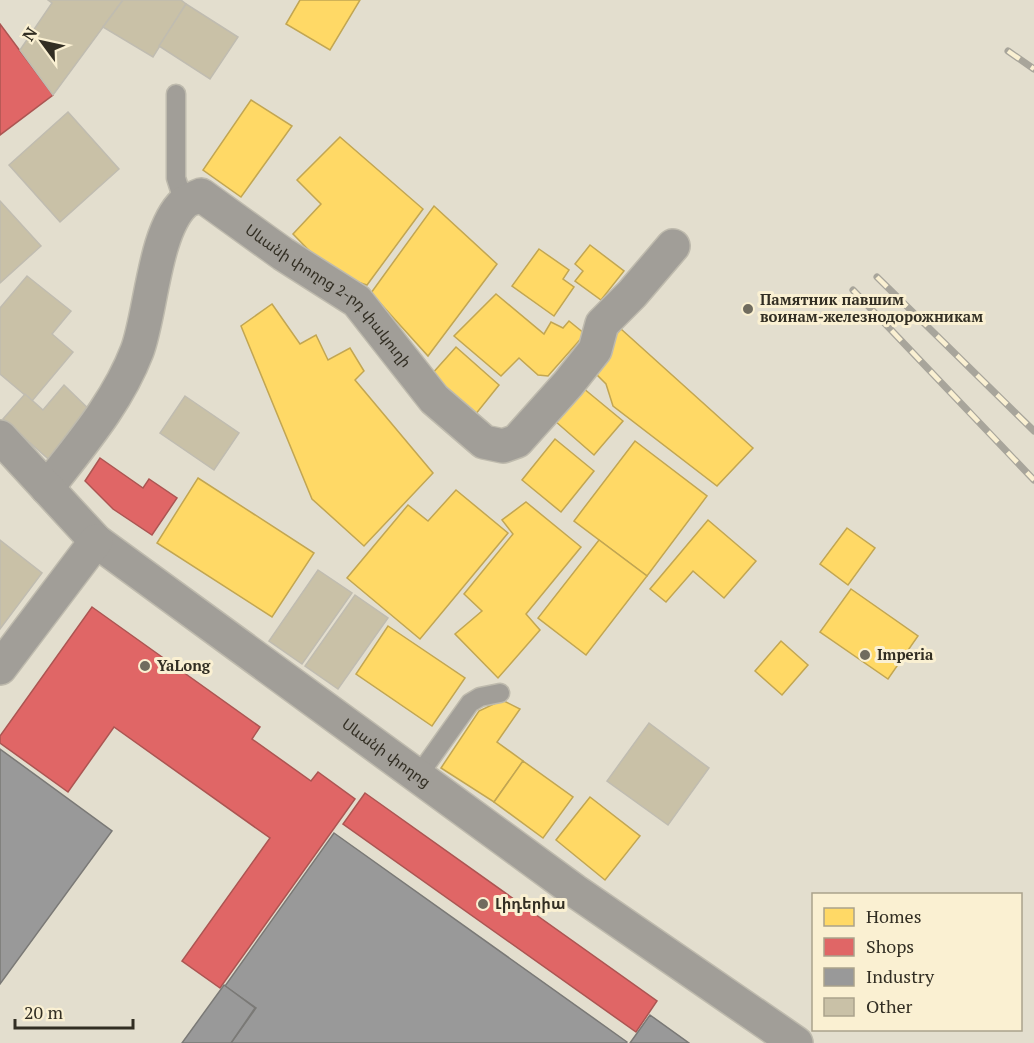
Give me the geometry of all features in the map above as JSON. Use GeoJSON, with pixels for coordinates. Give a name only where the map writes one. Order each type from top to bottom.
{"type":"FeatureCollection","features":[{"type":"Feature","properties":{"kind":"street","name":"Սևանի փողոց 2-րդ փակուղի"},"geometry":{"type":"LineString","coordinates":[[184,203],[201,195],[283,254],[357,301],[434,399],[484,442],[503,446],[517,441],[568,384],[595,350],[602,324],[632,294],[673,246]]}},
{"type":"Feature","properties":{"kind":"street"},"geometry":{"type":"LineString","coordinates":[[47,488],[113,402],[138,348],[146,306],[169,227],[184,203]]}},
{"type":"Feature","properties":{"kind":"street","name":"Սևանի փողոց"},"geometry":{"type":"LineString","coordinates":[[0,437],[96,541],[574,891],[796,1043]]}},
{"type":"Feature","properties":{"kind":"street"},"geometry":{"type":"LineString","coordinates":[[0,668],[96,541]]}},
{"type":"Feature","properties":{"kind":"lane"},"geometry":{"type":"LineString","coordinates":[[176,94],[176,178],[184,203]]}},
{"type":"Feature","properties":{"kind":"lane"},"geometry":{"type":"LineString","coordinates":[[418,776],[470,703],[480,697],[500,693]]}},
{"type":"Feature","properties":{"kind":"building: Homes"},"geometry":{"type":"Polygon","coordinates":[[[300,0],[360,0],[330,50],[286,24],[300,0]]]}},
{"type":"Feature","properties":{"kind":"building: Homes"},"geometry":{"type":"Polygon","coordinates":[[[251,100],[292,126],[241,197],[203,170],[251,100]]]}},
{"type":"Feature","properties":{"kind":"building: Homes"},"geometry":{"type":"Polygon","coordinates":[[[340,137],[423,209],[367,285],[332,274],[293,234],[321,204],[297,180],[340,137]]]}},
{"type":"Feature","properties":{"kind":"building: Homes"},"geometry":{"type":"Polygon","coordinates":[[[434,206],[497,264],[428,356],[371,293],[434,206]]]}},
{"type":"Feature","properties":{"kind":"building: Homes"},"geometry":{"type":"Polygon","coordinates":[[[590,245],[624,271],[601,300],[575,281],[583,271],[575,264],[590,245]]]}},
{"type":"Feature","properties":{"kind":"building: Homes"},"geometry":{"type":"Polygon","coordinates":[[[539,249],[569,270],[563,279],[574,287],[554,316],[512,286],[539,249]]]}},
{"type":"Feature","properties":{"kind":"building: Homes"},"geometry":{"type":"Polygon","coordinates":[[[496,294],[544,334],[551,322],[563,328],[569,321],[585,334],[548,376],[538,375],[519,358],[501,376],[454,336],[496,294]]]}},
{"type":"Feature","properties":{"kind":"building: Homes"},"geometry":{"type":"Polygon","coordinates":[[[272,304],[300,344],[316,335],[328,360],[350,348],[364,371],[355,380],[433,473],[364,546],[312,499],[241,326],[272,304]]]}},
{"type":"Feature","properties":{"kind":"building: Homes"},"geometry":{"type":"Polygon","coordinates":[[[621,329],[753,448],[717,486],[613,406],[606,384],[588,366],[621,329]]]}},
{"type":"Feature","properties":{"kind":"building: Homes"},"geometry":{"type":"Polygon","coordinates":[[[456,347],[499,385],[475,415],[431,375],[456,347]]]}},
{"type":"Feature","properties":{"kind":"building: Homes"},"geometry":{"type":"Polygon","coordinates":[[[583,388],[623,421],[594,455],[555,421],[583,388]]]}},
{"type":"Feature","properties":{"kind":"building: Homes"},"geometry":{"type":"Polygon","coordinates":[[[555,439],[594,471],[561,512],[522,480],[555,439]]]}},
{"type":"Feature","properties":{"kind":"building: Homes"},"geometry":{"type":"Polygon","coordinates":[[[635,441],[707,496],[647,576],[574,521],[635,441]]]}},
{"type":"Feature","properties":{"kind":"building: Homes"},"geometry":{"type":"Polygon","coordinates":[[[198,478],[314,553],[272,617],[157,543],[198,478]]]}},
{"type":"Feature","properties":{"kind":"building: Homes"},"geometry":{"type":"Polygon","coordinates":[[[456,490],[508,533],[420,639],[347,578],[408,505],[428,521],[456,490]]]}},
{"type":"Feature","properties":{"kind":"building: Homes"},"geometry":{"type":"Polygon","coordinates":[[[526,502],[581,547],[526,614],[540,630],[498,678],[455,634],[482,611],[464,594],[513,534],[502,520],[526,502]]]}},
{"type":"Feature","properties":{"kind":"building: Homes"},"geometry":{"type":"Polygon","coordinates":[[[708,520],[756,561],[724,598],[693,571],[666,602],[650,589],[708,520]]]}},
{"type":"Feature","properties":{"kind":"building: Homes"},"geometry":{"type":"Polygon","coordinates":[[[847,528],[875,548],[848,585],[820,564],[847,528]]]}},
{"type":"Feature","properties":{"kind":"building: Homes"},"geometry":{"type":"Polygon","coordinates":[[[599,540],[647,576],[586,655],[538,618],[599,540]]]}},
{"type":"Feature","properties":{"kind":"building: Homes"},"geometry":{"type":"Polygon","coordinates":[[[851,589],[918,636],[888,679],[820,632],[851,589]]]}},
{"type":"Feature","properties":{"kind":"building: Homes"},"geometry":{"type":"Polygon","coordinates":[[[388,626],[465,678],[432,726],[356,674],[388,626]]]}},
{"type":"Feature","properties":{"kind":"building: Homes"},"geometry":{"type":"Polygon","coordinates":[[[781,641],[808,665],[782,695],[755,671],[781,641]]]}},
{"type":"Feature","properties":{"kind":"building: Homes"},"geometry":{"type":"Polygon","coordinates":[[[502,700],[520,709],[497,742],[523,761],[494,802],[441,768],[479,711],[502,700]]]}},
{"type":"Feature","properties":{"kind":"building: Homes"},"geometry":{"type":"Polygon","coordinates":[[[523,761],[573,797],[543,838],[494,802],[523,761]]]}},
{"type":"Feature","properties":{"kind":"building: Homes"},"geometry":{"type":"Polygon","coordinates":[[[590,797],[640,836],[605,880],[556,840],[590,797]]]}},
{"type":"Feature","properties":{"kind":"building: Shops"},"geometry":{"type":"Polygon","coordinates":[[[0,24],[53,95],[0,135],[0,24]]]}},
{"type":"Feature","properties":{"kind":"building: Shops"},"geometry":{"type":"Polygon","coordinates":[[[100,458],[143,488],[149,479],[177,498],[152,535],[113,509],[85,481],[100,458]]]}},
{"type":"Feature","properties":{"kind":"building: Shops"},"geometry":{"type":"Polygon","coordinates":[[[92,607],[260,727],[252,739],[311,781],[318,772],[355,799],[220,988],[182,961],[270,838],[114,727],[68,792],[0,743],[0,736],[92,607]]]}},
{"type":"Feature","properties":{"kind":"building: Shops"},"geometry":{"type":"Polygon","coordinates":[[[365,793],[657,1001],[636,1032],[343,824],[365,793]]]}},
{"type":"Feature","properties":{"kind":"building: Industry"},"geometry":{"type":"Polygon","coordinates":[[[0,749],[112,831],[0,984],[0,749]]]}},
{"type":"Feature","properties":{"kind":"building: Industry"},"geometry":{"type":"Polygon","coordinates":[[[334,833],[627,1042],[231,1043],[256,1008],[225,986],[334,833]]]}},
{"type":"Feature","properties":{"kind":"building: Industry"},"geometry":{"type":"Polygon","coordinates":[[[224,985],[255,1008],[231,1043],[182,1043],[224,985]]]}},
{"type":"Feature","properties":{"kind":"building: Industry"},"geometry":{"type":"Polygon","coordinates":[[[650,1015],[689,1043],[630,1043],[650,1015]]]}},
{"type":"Feature","properties":{"kind":"building: Other"},"geometry":{"type":"Polygon","coordinates":[[[48,0],[123,0],[53,95],[20,50],[52,3],[48,0]]]}},
{"type":"Feature","properties":{"kind":"building: Other"},"geometry":{"type":"Polygon","coordinates":[[[123,0],[181,0],[186,4],[153,57],[103,27],[123,0]]]}},
{"type":"Feature","properties":{"kind":"building: Other"},"geometry":{"type":"Polygon","coordinates":[[[186,4],[238,37],[210,79],[159,46],[186,4]]]}},
{"type":"Feature","properties":{"kind":"building: Other"},"geometry":{"type":"Polygon","coordinates":[[[68,112],[119,169],[60,222],[9,165],[68,112]]]}},
{"type":"Feature","properties":{"kind":"building: Other"},"geometry":{"type":"Polygon","coordinates":[[[0,201],[41,246],[0,283],[0,201]]]}},
{"type":"Feature","properties":{"kind":"building: Other"},"geometry":{"type":"Polygon","coordinates":[[[27,276],[71,311],[52,334],[73,352],[32,401],[0,374],[0,308],[27,276]]]}},
{"type":"Feature","properties":{"kind":"building: Other"},"geometry":{"type":"Polygon","coordinates":[[[64,385],[93,413],[55,465],[3,419],[25,394],[43,410],[64,385]]]}},
{"type":"Feature","properties":{"kind":"building: Other"},"geometry":{"type":"Polygon","coordinates":[[[185,396],[239,433],[214,470],[160,433],[185,396]]]}},
{"type":"Feature","properties":{"kind":"building: Other"},"geometry":{"type":"Polygon","coordinates":[[[0,540],[42,573],[0,629],[0,540]]]}},
{"type":"Feature","properties":{"kind":"building: Other"},"geometry":{"type":"Polygon","coordinates":[[[318,570],[352,593],[302,664],[269,641],[318,570]]]}},
{"type":"Feature","properties":{"kind":"building: Other"},"geometry":{"type":"Polygon","coordinates":[[[355,595],[388,618],[338,689],[305,666],[355,595]]]}},
{"type":"Feature","properties":{"kind":"building: Other"},"geometry":{"type":"Polygon","coordinates":[[[649,723],[709,768],[668,825],[607,781],[649,723]]]}},
{"type":"Feature","properties":{"kind":"railway"},"geometry":{"type":"LineString","coordinates":[[1008,51],[1034,69]]}},
{"type":"Feature","properties":{"kind":"railway"},"geometry":{"type":"LineString","coordinates":[[877,277],[1034,431]]}},
{"type":"Feature","properties":{"kind":"railway"},"geometry":{"type":"LineString","coordinates":[[853,290],[1034,480]]}},
{"type":"Feature","properties":{"kind":"place","name":"Памятник павшим воинам-железнодорожникам"},"geometry":{"type":"Point","coordinates":[748,309]}},
{"type":"Feature","properties":{"kind":"place","name":"Imperia"},"geometry":{"type":"Point","coordinates":[865,655]}},
{"type":"Feature","properties":{"kind":"place","name":"YaLong"},"geometry":{"type":"Point","coordinates":[145,666]}},
{"type":"Feature","properties":{"kind":"place","name":"Լիդերիա"},"geometry":{"type":"Point","coordinates":[483,904]}}]}
